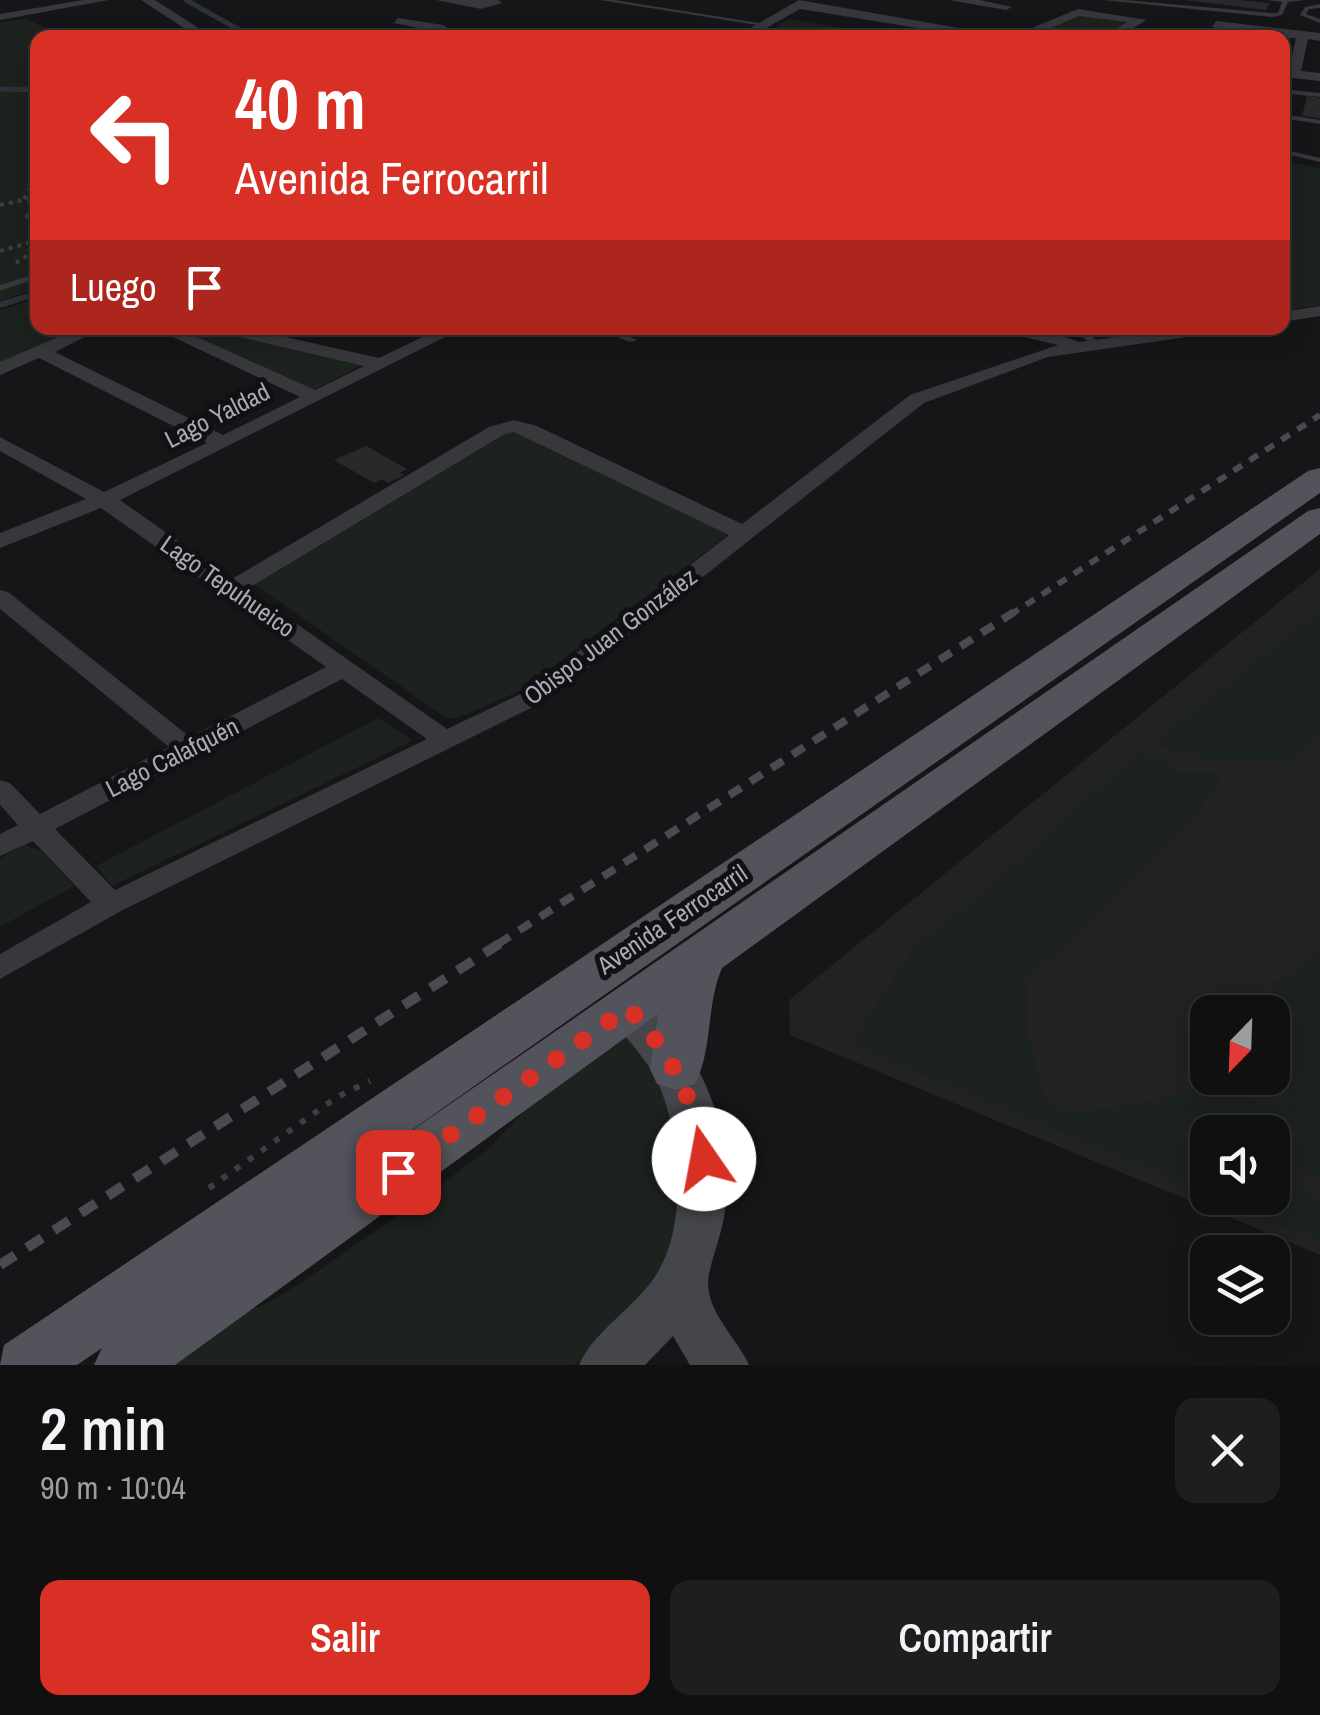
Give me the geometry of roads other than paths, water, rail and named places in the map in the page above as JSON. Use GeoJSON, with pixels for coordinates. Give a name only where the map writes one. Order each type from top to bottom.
{"type":"FeatureCollection","features":[{"type":"Feature","properties":{"kind":"main road","name":"Avenida Ferrocarril"},"geometry":{"type":"LineString","coordinates":[[26,1365],[1320,478]]}},
{"type":"Feature","properties":{"kind":"main road","name":"Avenida Ferrocarril"},"geometry":{"type":"LineString","coordinates":[[145,1358],[704,953],[1320,518]]}},
{"type":"Feature","properties":{"kind":"main road"},"geometry":{"type":"LineString","coordinates":[[676,1069],[686,991],[704,953]]}},
{"type":"Feature","properties":{"kind":"main road"},"geometry":{"type":"LineString","coordinates":[[561,995],[600,995],[628,1008],[676,1069],[697,1120],[704,1159],[698,1228],[682,1280],[664,1308],[606,1365]]}},
{"type":"Feature","properties":{"kind":"main road"},"geometry":{"type":"LineString","coordinates":[[145,1358],[154,1296],[168,1267]]}},
{"type":"Feature","properties":{"kind":"main road"},"geometry":{"type":"LineString","coordinates":[[682,1280],[684,1308],[722,1365]]}},
{"type":"Feature","properties":{"kind":"street"},"geometry":{"type":"LineString","coordinates":[[0,8],[103,0]]}},
{"type":"Feature","properties":{"kind":"street"},"geometry":{"type":"LineString","coordinates":[[147,0],[195,30]]}},
{"type":"Feature","properties":{"kind":"street"},"geometry":{"type":"LineString","coordinates":[[442,0],[482,6],[496,3],[486,0]]}},
{"type":"Feature","properties":{"kind":"street"},"geometry":{"type":"LineString","coordinates":[[955,0],[1006,8]]}},
{"type":"Feature","properties":{"kind":"street"},"geometry":{"type":"LineString","coordinates":[[753,30],[803,2],[961,30]]}},
{"type":"Feature","properties":{"kind":"street"},"geometry":{"type":"LineString","coordinates":[[0,17],[53,4]]}},
{"type":"Feature","properties":{"kind":"street"},"geometry":{"type":"LineString","coordinates":[[1033,30],[1074,12],[1141,20],[1122,30]]}},
{"type":"Feature","properties":{"kind":"street"},"geometry":{"type":"LineString","coordinates":[[398,21],[441,30]]}},
{"type":"Feature","properties":{"kind":"street"},"geometry":{"type":"LineString","coordinates":[[1216,25],[1248,30]]}},
{"type":"Feature","properties":{"kind":"street"},"geometry":{"type":"LineString","coordinates":[[1290,35],[1320,37]]}},
{"type":"Feature","properties":{"kind":"street"},"geometry":{"type":"LineString","coordinates":[[1290,68],[1302,35]]}},
{"type":"Feature","properties":{"kind":"street"},"geometry":{"type":"LineString","coordinates":[[1290,74],[1320,77]]}},
{"type":"Feature","properties":{"kind":"street"},"geometry":{"type":"LineString","coordinates":[[1290,316],[1320,311]]}},
{"type":"Feature","properties":{"kind":"street"},"geometry":{"type":"LineString","coordinates":[[0,369],[78,335]]}},
{"type":"Feature","properties":{"kind":"street"},"geometry":{"type":"LineString","coordinates":[[179,335],[316,396]]}},
{"type":"Feature","properties":{"kind":"street"},"geometry":{"type":"LineString","coordinates":[[255,335],[382,364]]}},
{"type":"Feature","properties":{"kind":"street","name":"Lago Yaldad"},"geometry":{"type":"LineString","coordinates":[[0,541],[103,500],[440,335]]}},
{"type":"Feature","properties":{"kind":"street"},"geometry":{"type":"LineString","coordinates":[[1048,335],[1084,340]]}},
{"type":"Feature","properties":{"kind":"street","name":"Obispo Juan González"},"geometry":{"type":"LineString","coordinates":[[0,968],[112,904],[448,742],[542,692],[917,399],[1084,340],[1139,335]]}},
{"type":"Feature","properties":{"kind":"street"},"geometry":{"type":"LineString","coordinates":[[40,352],[223,442]]}},
{"type":"Feature","properties":{"kind":"street"},"geometry":{"type":"LineString","coordinates":[[232,589],[496,431],[514,426],[530,430],[744,534]]}},
{"type":"Feature","properties":{"kind":"street","name":"Lago Tepuhueico"},"geometry":{"type":"LineString","coordinates":[[0,443],[103,500],[448,742]]}},
{"type":"Feature","properties":{"kind":"street"},"geometry":{"type":"LineString","coordinates":[[0,598],[188,749]]}},
{"type":"Feature","properties":{"kind":"street","name":"Lago Calafquén"},"geometry":{"type":"LineString","coordinates":[[0,846],[344,668]]}},
{"type":"Feature","properties":{"kind":"street"},"geometry":{"type":"LineString","coordinates":[[0,790],[112,904]]}},
{"type":"Feature","properties":{"kind":"lane"},"geometry":{"type":"LineString","coordinates":[[603,0],[763,24]]}},
{"type":"Feature","properties":{"kind":"lane"},"geometry":{"type":"LineString","coordinates":[[1106,0],[1269,16],[1280,14],[1285,2]]}},
{"type":"Feature","properties":{"kind":"lane"},"geometry":{"type":"LineString","coordinates":[[1269,0],[1302,0]]}},
{"type":"Feature","properties":{"kind":"lane"},"geometry":{"type":"LineString","coordinates":[[1320,6],[1307,8],[1303,13],[1305,18],[1320,21]]}},
{"type":"Feature","properties":{"kind":"lane"},"geometry":{"type":"LineString","coordinates":[[1290,92],[1320,95]]}},
{"type":"Feature","properties":{"kind":"lane"},"geometry":{"type":"LineString","coordinates":[[1290,117],[1320,122]]}},
{"type":"Feature","properties":{"kind":"lane"},"geometry":{"type":"LineString","coordinates":[[1290,153],[1320,160]]}},
{"type":"Feature","properties":{"kind":"lane"},"geometry":{"type":"LineString","coordinates":[[0,288],[30,278]]}},
{"type":"Feature","properties":{"kind":"lane"},"geometry":{"type":"LineString","coordinates":[[618,335],[633,340]]}},
{"type":"Feature","properties":{"kind":"waterway"},"geometry":{"type":"LineString","coordinates":[[186,0],[240,30]]}},
{"type":"Feature","properties":{"kind":"waterway"},"geometry":{"type":"LineString","coordinates":[[0,89],[30,90]]}},
{"type":"Feature","properties":{"kind":"waterway"},"geometry":{"type":"LineString","coordinates":[[0,305],[30,296]]}},
{"type":"Feature","properties":{"kind":"railway"},"geometry":{"type":"LineString","coordinates":[[1010,615],[1320,415]]}},
{"type":"Feature","properties":{"kind":"railway"},"geometry":{"type":"LineString","coordinates":[[498,944],[1014,612]]}},
{"type":"Feature","properties":{"kind":"railway"},"geometry":{"type":"LineString","coordinates":[[0,1265],[502,942]]}}]}
